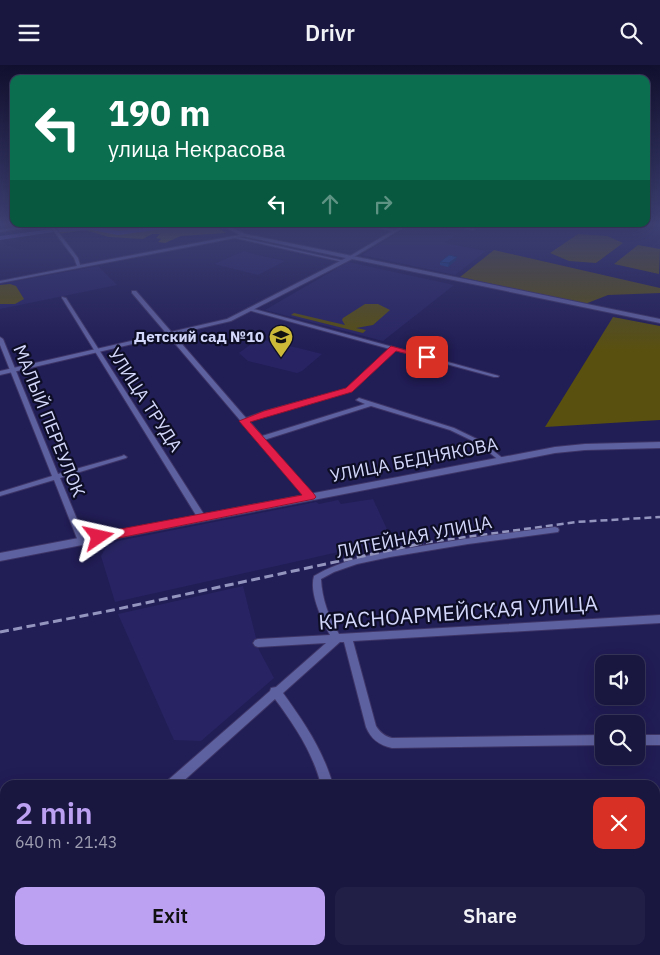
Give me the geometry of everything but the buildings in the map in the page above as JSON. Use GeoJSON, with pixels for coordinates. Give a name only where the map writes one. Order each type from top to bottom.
{"type":"FeatureCollection","features":[{"type":"Feature","properties":{"kind":"street"},"geometry":{"type":"LineString","coordinates":[[0,282],[79,267]]}},
{"type":"Feature","properties":{"kind":"street"},"geometry":{"type":"LineString","coordinates":[[0,373],[223,322],[333,267]]}},
{"type":"Feature","properties":{"kind":"street"},"geometry":{"type":"LineString","coordinates":[[397,267],[660,321]]}},
{"type":"Feature","properties":{"kind":"street"},"geometry":{"type":"LineString","coordinates":[[134,292],[310,497]]}},
{"type":"Feature","properties":{"kind":"street","name":"УЛИЦА ТРУДА"},"geometry":{"type":"LineString","coordinates":[[64,298],[202,518]]}},
{"type":"Feature","properties":{"kind":"street"},"geometry":{"type":"LineString","coordinates":[[250,309],[496,376]]}},
{"type":"Feature","properties":{"kind":"street","name":"МАЛЫЙ ПЕРЕУЛОК"},"geometry":{"type":"LineString","coordinates":[[0,339],[82,541]]}},
{"type":"Feature","properties":{"kind":"street"},"geometry":{"type":"LineString","coordinates":[[244,421],[349,390],[394,348]]}},
{"type":"Feature","properties":{"kind":"street"},"geometry":{"type":"LineString","coordinates":[[359,400],[452,429],[479,442],[502,460]]}},
{"type":"Feature","properties":{"kind":"street"},"geometry":{"type":"LineString","coordinates":[[260,439],[370,404]]}},
{"type":"Feature","properties":{"kind":"street","name":"УЛИЦА БЕДНЯКОВА"},"geometry":{"type":"LineString","coordinates":[[0,557],[502,460],[578,448],[660,445]]}},
{"type":"Feature","properties":{"kind":"street"},"geometry":{"type":"LineString","coordinates":[[0,494],[124,457]]}},
{"type":"Feature","properties":{"kind":"street","name":"ЛИТЕЙНАЯ УЛИЦА"},"geometry":{"type":"LineString","coordinates":[[342,639],[327,624],[317,585],[317,578],[321,573],[355,562],[442,544],[555,530]]}},
{"type":"Feature","properties":{"kind":"street","name":"КРАСНОАРМЕЙСКАЯ УЛИЦА"},"geometry":{"type":"LineString","coordinates":[[258,643],[660,619]]}},
{"type":"Feature","properties":{"kind":"street"},"geometry":{"type":"LineString","coordinates":[[177,780],[275,691],[342,639],[371,727],[376,736],[382,741],[392,743],[595,740]]}},
{"type":"Feature","properties":{"kind":"street"},"geometry":{"type":"LineString","coordinates":[[275,691],[310,740],[318,755],[326,780]]}},
{"type":"Feature","properties":{"kind":"street"},"geometry":{"type":"LineString","coordinates":[[645,740],[660,739]]}},
{"type":"Feature","properties":{"kind":"shaded area"},"geometry":{"type":"Polygon","coordinates":[[[99,267],[117,285],[0,309],[0,284],[99,267]]]}},
{"type":"Feature","properties":{"kind":"shaded area"},"geometry":{"type":"Polygon","coordinates":[[[224,267],[274,267],[258,275],[224,267]]]}},
{"type":"Feature","properties":{"kind":"shaded area"},"geometry":{"type":"Polygon","coordinates":[[[340,267],[369,267],[454,285],[383,341],[265,310],[340,267]]]}},
{"type":"Feature","properties":{"kind":"shaded area"},"geometry":{"type":"Polygon","coordinates":[[[416,267],[466,267],[455,275],[416,267]]]}},
{"type":"Feature","properties":{"kind":"shaded area"},"geometry":{"type":"Polygon","coordinates":[[[473,267],[566,267],[660,288],[660,293],[608,295],[585,304],[460,277],[473,267]]]}},
{"type":"Feature","properties":{"kind":"shaded area"},"geometry":{"type":"Polygon","coordinates":[[[625,267],[659,267],[659,274],[625,267]]]}},
{"type":"Feature","properties":{"kind":"shaded area"},"geometry":{"type":"Polygon","coordinates":[[[10,284],[16,286],[24,299],[15,304],[0,304],[0,285],[10,284]]]}},
{"type":"Feature","properties":{"kind":"shaded area"},"geometry":{"type":"Polygon","coordinates":[[[365,304],[378,304],[390,310],[373,325],[356,328],[366,330],[363,333],[291,315],[294,313],[345,325],[342,320],[343,318],[365,304]]]}},
{"type":"Feature","properties":{"kind":"shaded area"},"geometry":{"type":"Polygon","coordinates":[[[613,317],[660,326],[660,420],[545,427],[613,317]]]}},
{"type":"Feature","properties":{"kind":"shaded area","name":"Детский сад №10"},"geometry":{"type":"Polygon","coordinates":[[[258,339],[322,354],[297,373],[248,361],[239,353],[258,339]]]}},
{"type":"Feature","properties":{"kind":"shaded area"},"geometry":{"type":"Polygon","coordinates":[[[373,499],[392,540],[115,602],[101,556],[106,547],[118,541],[316,502],[319,504],[338,500],[341,504],[373,499]]]}},
{"type":"Feature","properties":{"kind":"shaded area"},"geometry":{"type":"Polygon","coordinates":[[[243,586],[259,650],[274,678],[201,741],[174,740],[118,614],[243,586]]]}},
{"type":"Feature","properties":{"kind":"railway"},"geometry":{"type":"LineString","coordinates":[[415,544],[576,522],[660,517]]}},
{"type":"Feature","properties":{"kind":"railway"},"geometry":{"type":"LineString","coordinates":[[0,632],[113,610],[423,543]]}},
{"type":"Feature","properties":{"kind":"place","name":"Детский сад №10"},"geometry":{"type":"Point","coordinates":[281,358]}},
{"type":"Feature","properties":{"kind":"route"},"geometry":{"type":"LineString","coordinates":[[99,537],[310,497],[244,421],[349,390],[370,373],[394,348],[427,357]]}}]}
